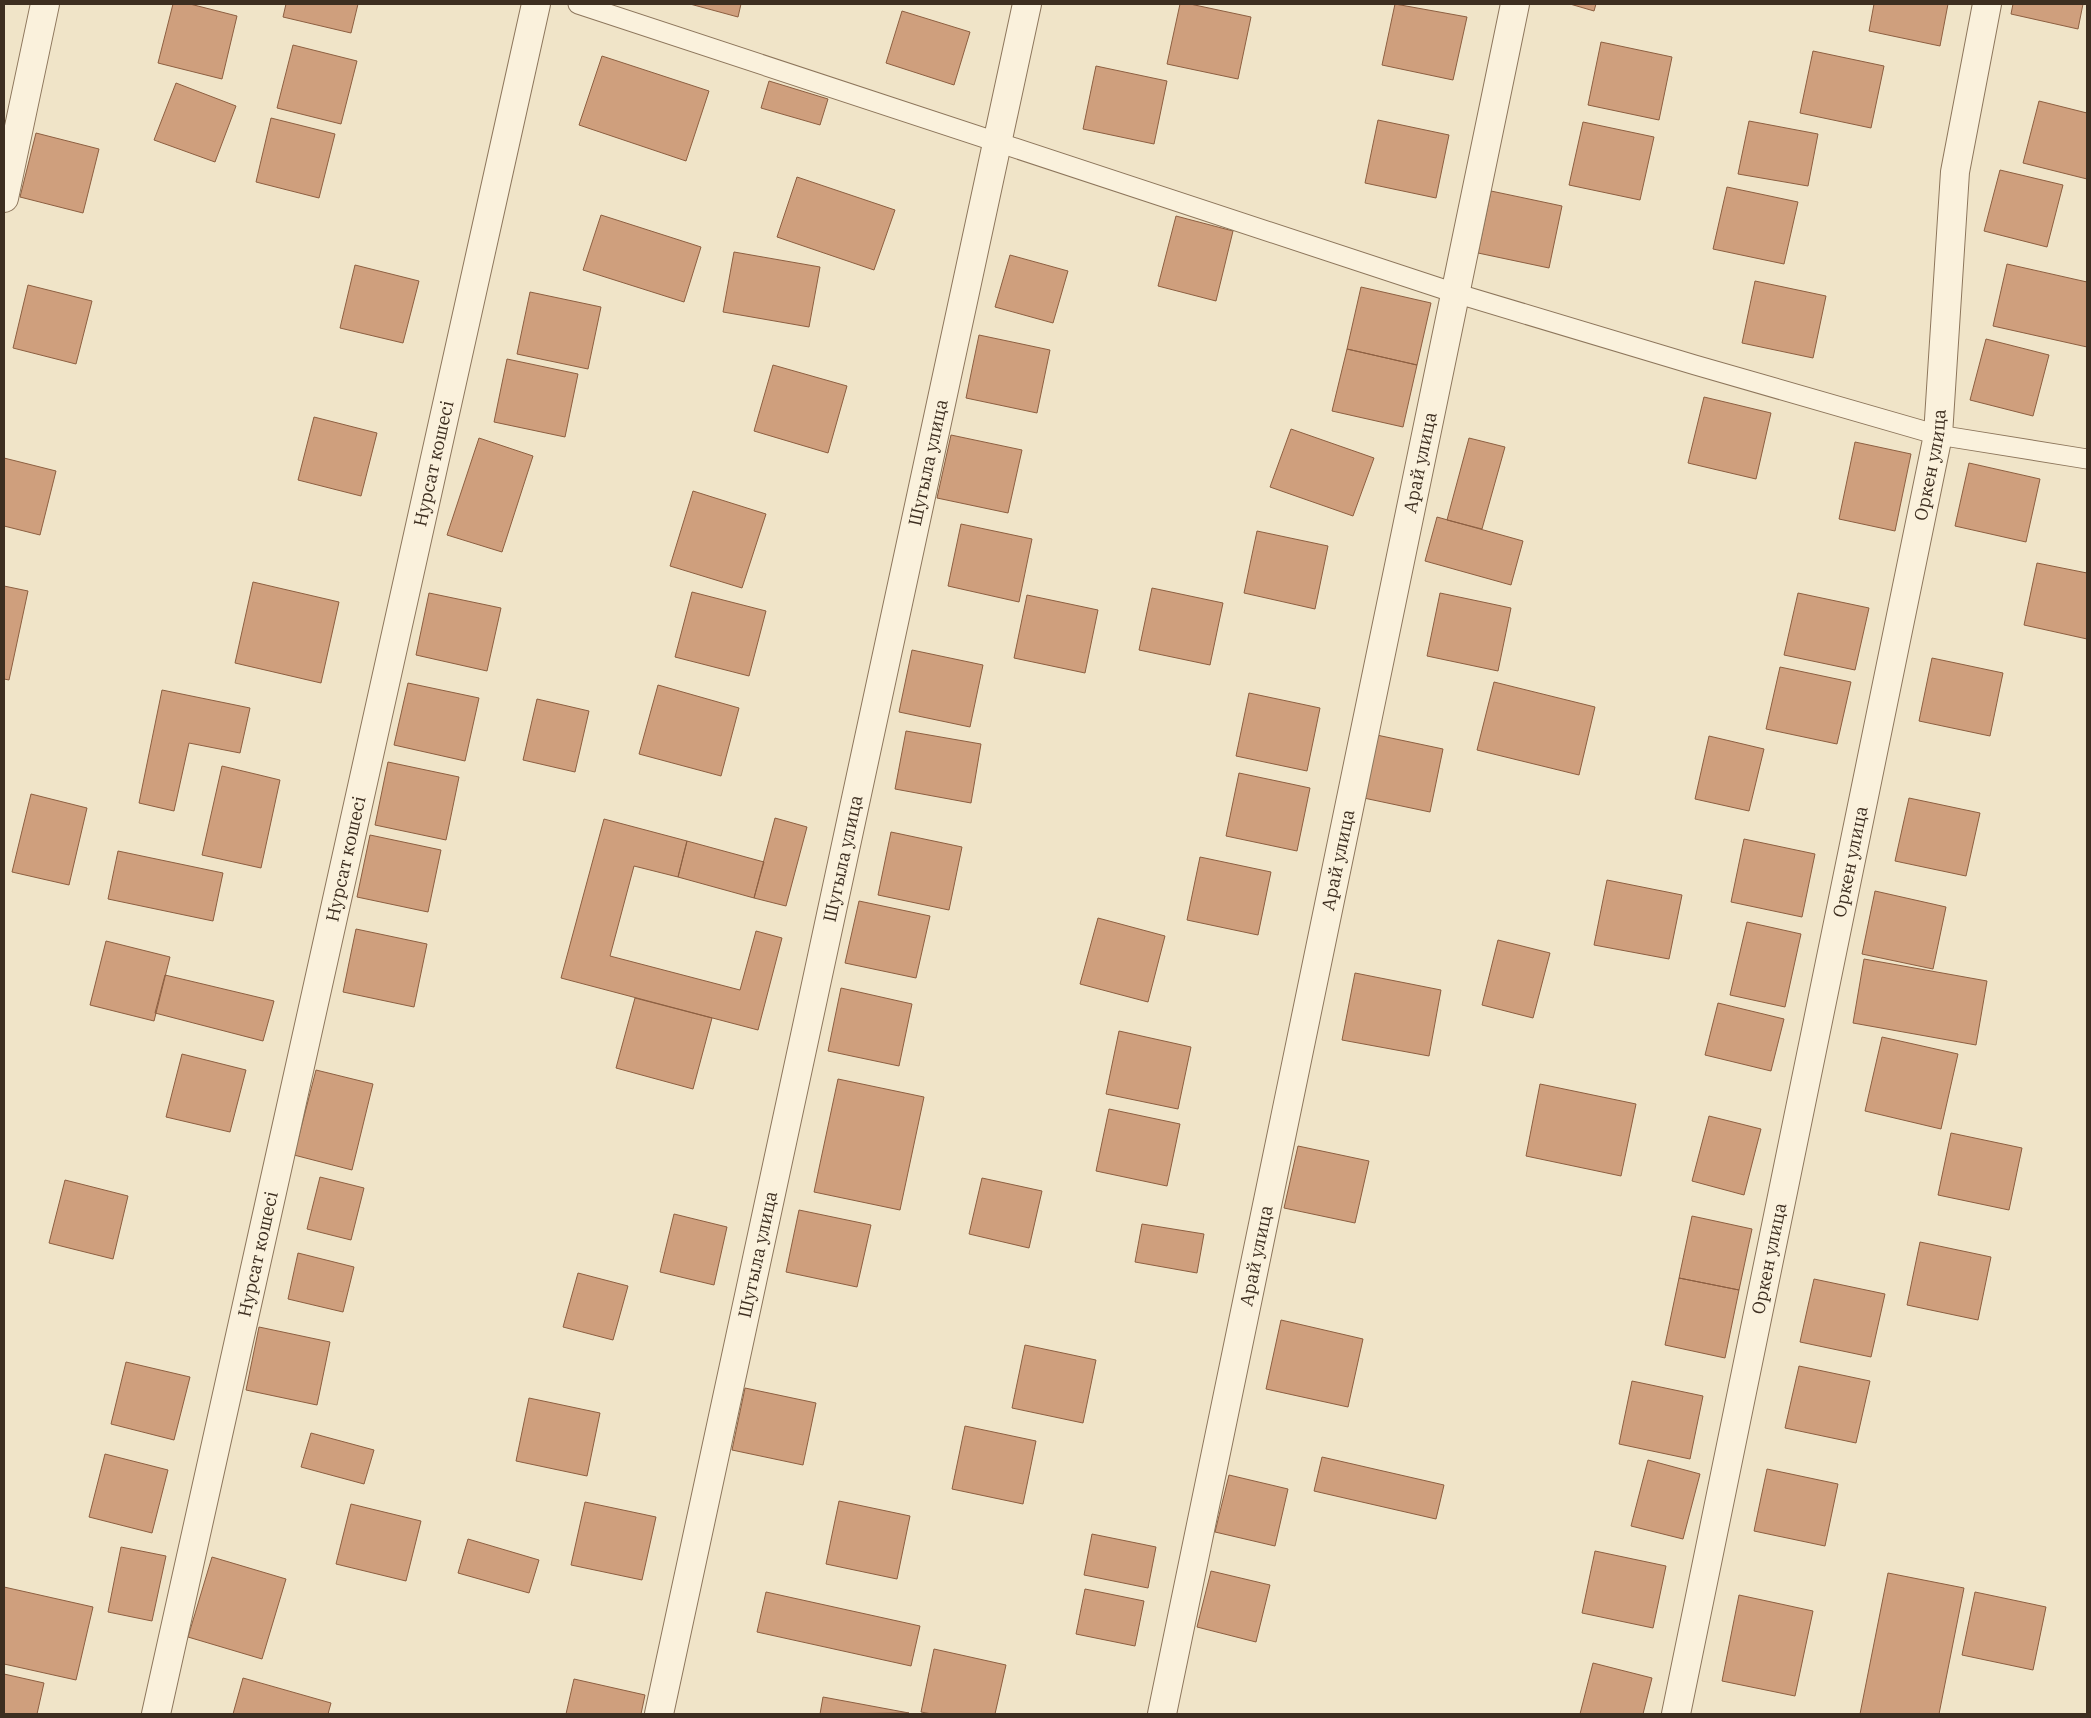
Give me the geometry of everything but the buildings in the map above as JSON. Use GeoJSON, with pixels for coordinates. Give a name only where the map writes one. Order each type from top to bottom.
{"type":"FeatureCollection","features":[{"type":"Feature","properties":{"kind":"street"},"geometry":{"type":"LineString","coordinates":[[4,198],[45,4]]}},
{"type":"Feature","properties":{"kind":"street","name":"Нурсат кошесi"},"geometry":{"type":"LineString","coordinates":[[156,1714],[536,4]]}},
{"type":"Feature","properties":{"kind":"street","name":"Шугыла улица"},"geometry":{"type":"LineString","coordinates":[[659,1714],[1027,4]]}},
{"type":"Feature","properties":{"kind":"street","name":"Арай улица"},"geometry":{"type":"LineString","coordinates":[[1162,1714],[1514,4]]}},
{"type":"Feature","properties":{"kind":"street","name":"Оркен улица"},"geometry":{"type":"LineString","coordinates":[[1676,1714],[1938,435],[1955,172],[1987,4]]}},
{"type":"Feature","properties":{"kind":"lane"},"geometry":{"type":"LineString","coordinates":[[578,4],[998,144],[1455,293],[1938,435],[2087,459]]}}]}
